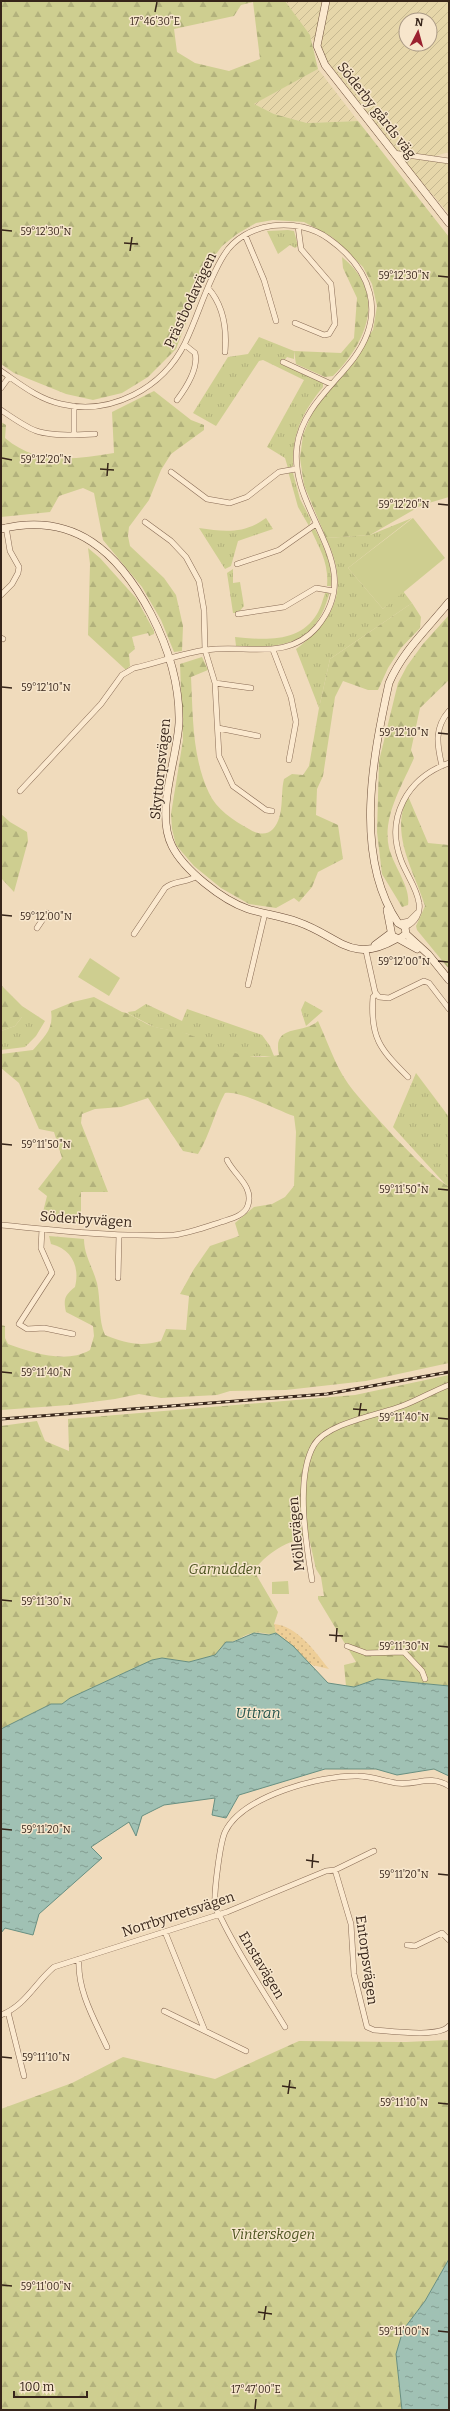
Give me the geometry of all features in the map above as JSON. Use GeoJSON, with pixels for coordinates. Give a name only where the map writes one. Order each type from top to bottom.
{"type":"FeatureCollection","features":[{"type":"Feature","properties":{"kind":"main road","name":"Söderby gårds väg"},"geometry":{"type":"LineString","coordinates":[[326,1],[317,36],[318,52],[325,65],[449,224]]}},
{"type":"Feature","properties":{"kind":"main road","name":"Skyttorpsvägen"},"geometry":{"type":"LineString","coordinates":[[4,528],[22,525],[57,526],[92,541],[107,552],[125,572],[139,592],[157,625],[172,659],[177,691],[179,723],[166,819],[173,848],[183,863],[197,876],[232,901],[247,909],[308,926],[353,949],[366,951]]}},
{"type":"Feature","properties":{"kind":"main road"},"geometry":{"type":"LineString","coordinates":[[449,602],[404,655],[388,683],[375,748],[372,781],[372,845],[378,882],[383,894],[402,927],[434,960],[449,980]]}},
{"type":"Feature","properties":{"kind":"main road"},"geometry":{"type":"LineString","coordinates":[[383,894],[390,931],[397,939],[434,960]]}},
{"type":"Feature","properties":{"kind":"main road"},"geometry":{"type":"LineString","coordinates":[[366,951],[384,940],[390,931],[402,927]]}},
{"type":"Feature","properties":{"kind":"main road"},"geometry":{"type":"LineString","coordinates":[[366,951],[376,949],[397,939],[402,927]]}},
{"type":"Feature","properties":{"kind":"street"},"geometry":{"type":"LineString","coordinates":[[393,153],[449,161]]}},
{"type":"Feature","properties":{"kind":"street","name":"Prästbodavägen"},"geometry":{"type":"LineString","coordinates":[[1,371],[34,394],[60,404],[74,406],[105,405],[138,393],[167,372],[185,345],[208,288],[228,250],[245,236],[273,225],[308,228],[329,239],[348,255],[359,267],[370,293],[372,313],[368,331],[354,358],[311,408],[302,428],[297,447],[296,469],[302,497],[333,563],[333,591],[326,612],[302,641],[289,646],[273,650],[205,650],[134,668],[122,675],[101,704],[20,791]]}},
{"type":"Feature","properties":{"kind":"street"},"geometry":{"type":"LineString","coordinates":[[294,323],[324,335],[328,334],[334,324],[330,284],[301,249],[298,226]]}},
{"type":"Feature","properties":{"kind":"street"},"geometry":{"type":"LineString","coordinates":[[245,236],[264,280],[276,321]]}},
{"type":"Feature","properties":{"kind":"street"},"geometry":{"type":"LineString","coordinates":[[208,288],[214,295],[223,316],[225,352]]}},
{"type":"Feature","properties":{"kind":"street"},"geometry":{"type":"LineString","coordinates":[[177,400],[186,388],[196,364],[194,354],[185,345]]}},
{"type":"Feature","properties":{"kind":"street"},"geometry":{"type":"LineString","coordinates":[[283,362],[331,384]]}},
{"type":"Feature","properties":{"kind":"street"},"geometry":{"type":"LineString","coordinates":[[1,388],[9,376]]}},
{"type":"Feature","properties":{"kind":"street"},"geometry":{"type":"LineString","coordinates":[[74,406],[74,435]]}},
{"type":"Feature","properties":{"kind":"street"},"geometry":{"type":"LineString","coordinates":[[1,410],[29,429],[44,435],[95,434]]}},
{"type":"Feature","properties":{"kind":"street"},"geometry":{"type":"LineString","coordinates":[[171,472],[207,499],[230,504],[247,497],[279,472],[296,469]]}},
{"type":"Feature","properties":{"kind":"street"},"geometry":{"type":"LineString","coordinates":[[144,522],[171,541],[186,557],[199,582],[204,610],[205,650],[215,683],[219,756],[232,786],[266,810],[272,811]]}},
{"type":"Feature","properties":{"kind":"street"},"geometry":{"type":"LineString","coordinates":[[237,564],[279,550],[316,524]]}},
{"type":"Feature","properties":{"kind":"street"},"geometry":{"type":"LineString","coordinates":[[1,595],[12,584],[18,573],[19,567],[10,551],[4,528]]}},
{"type":"Feature","properties":{"kind":"street"},"geometry":{"type":"LineString","coordinates":[[238,614],[284,607],[316,588],[333,591]]}},
{"type":"Feature","properties":{"kind":"street"},"geometry":{"type":"LineString","coordinates":[[273,650],[291,697],[296,722],[289,760]]}},
{"type":"Feature","properties":{"kind":"street"},"geometry":{"type":"LineString","coordinates":[[215,683],[251,688]]}},
{"type":"Feature","properties":{"kind":"street"},"geometry":{"type":"LineString","coordinates":[[442,766],[437,744],[437,734],[441,722],[449,711]]}},
{"type":"Feature","properties":{"kind":"street"},"geometry":{"type":"LineString","coordinates":[[218,728],[258,736]]}},
{"type":"Feature","properties":{"kind":"street"},"geometry":{"type":"LineString","coordinates":[[402,927],[419,911],[417,896],[398,851],[395,835],[397,815],[404,798],[414,785],[431,770],[449,763]]}},
{"type":"Feature","properties":{"kind":"street"},"geometry":{"type":"LineString","coordinates":[[134,934],[165,888],[170,884],[191,880],[197,876]]}},
{"type":"Feature","properties":{"kind":"street"},"geometry":{"type":"LineString","coordinates":[[37,928],[47,913]]}},
{"type":"Feature","properties":{"kind":"street"},"geometry":{"type":"LineString","coordinates":[[248,985],[265,913]]}},
{"type":"Feature","properties":{"kind":"street"},"geometry":{"type":"LineString","coordinates":[[366,951],[376,994],[373,996],[372,1020],[380,1046],[384,1054],[408,1078]]}},
{"type":"Feature","properties":{"kind":"street"},"geometry":{"type":"LineString","coordinates":[[376,994],[386,999],[424,981],[429,983],[449,1009]]}},
{"type":"Feature","properties":{"kind":"street","name":"Söderbyvägen"},"geometry":{"type":"LineString","coordinates":[[1,1225],[119,1235],[170,1235],[200,1229],[235,1217],[246,1208],[249,1196],[246,1185],[231,1168],[227,1160]]}},
{"type":"Feature","properties":{"kind":"street"},"geometry":{"type":"LineString","coordinates":[[42,1228],[41,1248],[52,1273],[19,1324],[27,1329],[44,1328],[73,1334]]}},
{"type":"Feature","properties":{"kind":"street"},"geometry":{"type":"LineString","coordinates":[[118,1278],[119,1235]]}},
{"type":"Feature","properties":{"kind":"street","name":"Möllevägen"},"geometry":{"type":"LineString","coordinates":[[312,1580],[306,1538],[304,1498],[307,1467],[314,1445],[331,1430],[403,1406],[449,1386]]}},
{"type":"Feature","properties":{"kind":"street"},"geometry":{"type":"LineString","coordinates":[[347,1646],[366,1653],[404,1652],[422,1671],[425,1679]]}},
{"type":"Feature","properties":{"kind":"street"},"geometry":{"type":"LineString","coordinates":[[218,1915],[216,1897],[225,1833],[242,1813],[250,1807],[279,1792],[324,1780],[358,1776],[398,1783],[438,1779],[449,1786]]}},
{"type":"Feature","properties":{"kind":"street","name":"Norrbyvretsvägen"},"geometry":{"type":"LineString","coordinates":[[1,2016],[23,2001],[43,1977],[54,1967],[218,1915],[326,1871],[335,1870],[374,1851]]}},
{"type":"Feature","properties":{"kind":"street","name":"Entorpsvägen"},"geometry":{"type":"LineString","coordinates":[[335,1870],[351,1924],[355,1986],[364,2022],[370,2029],[438,2032],[449,2026]]}},
{"type":"Feature","properties":{"kind":"street","name":"Enstavägen"},"geometry":{"type":"LineString","coordinates":[[218,1915],[285,2027]]}},
{"type":"Feature","properties":{"kind":"street"},"geometry":{"type":"LineString","coordinates":[[165,1932],[205,2031]]}},
{"type":"Feature","properties":{"kind":"street"},"geometry":{"type":"LineString","coordinates":[[407,1945],[415,1946],[442,1933],[449,1940]]}},
{"type":"Feature","properties":{"kind":"street"},"geometry":{"type":"LineString","coordinates":[[79,1959],[78,1976],[82,1990],[106,2047]]}},
{"type":"Feature","properties":{"kind":"street"},"geometry":{"type":"LineString","coordinates":[[164,2011],[246,2051]]}},
{"type":"Feature","properties":{"kind":"street"},"geometry":{"type":"LineString","coordinates":[[8,2012],[24,2076]]}},
{"type":"Feature","properties":{"kind":"shaded area"},"geometry":{"type":"Polygon","coordinates":[[[285,1],[449,1],[449,152],[432,157],[398,152],[327,61],[285,1]]]}},
{"type":"Feature","properties":{"kind":"shaded area"},"geometry":{"type":"Polygon","coordinates":[[[318,69],[358,121],[307,123],[274,114],[253,104],[318,69]]]}},
{"type":"Feature","properties":{"kind":"shaded area"},"geometry":{"type":"Polygon","coordinates":[[[404,158],[449,163],[449,214],[403,160],[404,158]]]}},
{"type":"Feature","properties":{"kind":"green space"},"geometry":{"type":"Polygon","coordinates":[[[1,1],[285,1],[310,35],[318,69],[254,104],[274,114],[307,123],[358,121],[449,237],[449,497],[422,505],[370,535],[326,538],[304,485],[300,458],[303,435],[313,411],[373,330],[377,306],[372,284],[363,267],[332,237],[304,222],[273,220],[256,223],[237,234],[222,246],[208,265],[176,349],[148,377],[122,393],[93,400],[66,394],[14,373],[1,364],[1,1]],[[253,2],[241,5],[234,16],[174,29],[177,52],[195,63],[229,71],[260,59],[253,2]]]}},
{"type":"Feature","properties":{"kind":"green space"},"geometry":{"type":"Polygon","coordinates":[[[267,231],[294,231],[298,246],[295,248],[290,245],[278,254],[267,231]]]}},
{"type":"Feature","properties":{"kind":"green space"},"geometry":{"type":"Polygon","coordinates":[[[342,257],[356,271],[364,286],[368,301],[368,317],[356,348],[333,376],[325,377],[296,364],[294,351],[341,353],[354,338],[357,298],[343,268],[342,257]]]}},
{"type":"Feature","properties":{"kind":"green space"},"geometry":{"type":"Polygon","coordinates":[[[259,337],[294,351],[294,359],[287,357],[281,364],[323,383],[323,387],[304,414],[294,444],[293,466],[288,468],[285,458],[267,447],[304,380],[263,360],[259,361],[216,426],[193,413],[228,357],[248,354],[259,337]]]}},
{"type":"Feature","properties":{"kind":"green space"},"geometry":{"type":"Polygon","coordinates":[[[154,391],[191,420],[204,425],[204,430],[171,454],[161,470],[149,500],[129,527],[128,536],[130,546],[164,578],[176,595],[183,626],[182,651],[174,652],[161,620],[142,587],[103,540],[94,493],[83,488],[59,496],[50,512],[1,517],[1,422],[6,425],[5,438],[30,453],[44,457],[71,458],[114,453],[112,412],[154,391]]]}},
{"type":"Feature","properties":{"kind":"green space"},"geometry":{"type":"Polygon","coordinates":[[[288,471],[293,473],[300,499],[311,520],[309,526],[298,507],[288,471]]]}},
{"type":"Feature","properties":{"kind":"green space"},"geometry":{"type":"Polygon","coordinates":[[[266,518],[273,529],[238,541],[231,566],[225,569],[199,528],[226,531],[242,529],[250,527],[266,518]]]}},
{"type":"Feature","properties":{"kind":"green space"},"geometry":{"type":"Polygon","coordinates":[[[412,518],[348,568],[383,609],[403,591],[412,603],[330,659],[319,708],[296,649],[322,625],[335,600],[338,586],[337,571],[333,555],[326,538],[370,535],[412,518]]]}},
{"type":"Feature","properties":{"kind":"green space"},"geometry":{"type":"Polygon","coordinates":[[[413,518],[445,558],[383,609],[348,568],[413,518]]]}},
{"type":"Feature","properties":{"kind":"green space"},"geometry":{"type":"Polygon","coordinates":[[[315,529],[325,550],[331,570],[331,586],[327,586],[327,571],[321,550],[311,530],[315,529]]]}},
{"type":"Feature","properties":{"kind":"green space"},"geometry":{"type":"Polygon","coordinates":[[[88,548],[100,558],[136,598],[154,631],[154,634],[149,636],[148,633],[132,637],[135,649],[129,654],[130,666],[126,670],[88,635],[90,564],[88,548]]]}},
{"type":"Feature","properties":{"kind":"green space"},"geometry":{"type":"Polygon","coordinates":[[[233,569],[233,583],[240,582],[244,606],[238,613],[233,613],[227,573],[233,569]]]}},
{"type":"Feature","properties":{"kind":"green space"},"geometry":{"type":"Polygon","coordinates":[[[326,591],[329,594],[323,611],[315,624],[306,634],[282,644],[252,647],[236,646],[235,637],[258,639],[280,638],[301,630],[310,623],[317,614],[326,591]]]}},
{"type":"Feature","properties":{"kind":"green space"},"geometry":{"type":"Polygon","coordinates":[[[412,603],[421,617],[420,628],[401,648],[388,668],[378,690],[368,690],[343,681],[335,697],[323,776],[317,789],[316,815],[338,825],[343,859],[318,872],[312,887],[299,902],[294,898],[276,908],[249,904],[221,888],[194,866],[176,845],[172,829],[171,814],[183,740],[180,664],[202,657],[208,670],[191,677],[196,751],[203,779],[212,799],[226,814],[237,822],[252,831],[261,834],[268,833],[277,824],[279,818],[284,779],[292,774],[303,775],[309,766],[319,708],[330,659],[412,603]]]}},
{"type":"Feature","properties":{"kind":"green space"},"geometry":{"type":"Polygon","coordinates":[[[449,615],[449,680],[420,708],[411,750],[414,758],[394,802],[388,825],[389,848],[391,855],[407,891],[408,905],[402,907],[382,874],[377,832],[379,761],[398,683],[407,666],[423,644],[449,615]]]}},
{"type":"Feature","properties":{"kind":"green space"},"geometry":{"type":"Polygon","coordinates":[[[408,796],[428,843],[449,845],[449,969],[417,930],[416,926],[425,906],[405,852],[402,838],[401,824],[403,810],[408,796]]]}},
{"type":"Feature","properties":{"kind":"green space"},"geometry":{"type":"Polygon","coordinates":[[[1,814],[10,822],[27,832],[28,841],[14,892],[1,878],[1,814]]]}},
{"type":"Feature","properties":{"kind":"green space"},"geometry":{"type":"Polygon","coordinates":[[[90,958],[120,978],[109,996],[78,977],[90,958]]]}},
{"type":"Feature","properties":{"kind":"green space"},"geometry":{"type":"Polygon","coordinates":[[[1,985],[22,1006],[22,1017],[15,1026],[1,1031],[1,985]]]}},
{"type":"Feature","properties":{"kind":"green space"},"geometry":{"type":"Polygon","coordinates":[[[94,997],[144,1023],[183,1032],[242,1055],[266,1057],[279,1055],[278,1045],[280,1038],[284,1034],[290,1031],[305,1028],[318,1021],[339,1068],[354,1091],[413,1156],[441,1181],[449,1186],[449,1363],[366,1381],[286,1390],[230,1391],[217,1395],[161,1398],[139,1394],[115,1399],[69,1405],[1,1410],[1,1325],[5,1326],[5,1338],[8,1344],[49,1356],[71,1356],[90,1350],[94,1336],[93,1326],[66,1312],[65,1300],[69,1292],[75,1287],[75,1266],[73,1260],[64,1250],[51,1244],[49,1236],[84,1239],[87,1256],[97,1283],[101,1323],[105,1335],[139,1344],[153,1343],[161,1341],[166,1329],[186,1330],[189,1296],[180,1294],[194,1269],[210,1246],[239,1236],[235,1223],[254,1207],[272,1204],[285,1197],[294,1186],[296,1132],[294,1116],[249,1097],[239,1094],[225,1093],[206,1139],[198,1154],[183,1151],[148,1098],[121,1107],[95,1109],[82,1114],[81,1123],[108,1192],[81,1192],[81,1224],[41,1220],[47,1196],[38,1189],[62,1158],[54,1132],[39,1129],[19,1083],[1,1068],[1,1054],[33,1050],[50,1028],[52,1017],[51,1011],[73,1002],[94,997]]]}},
{"type":"Feature","properties":{"kind":"green space"},"geometry":{"type":"Polygon","coordinates":[[[305,1001],[323,1011],[306,1026],[301,1010],[305,1001]]]}},
{"type":"Feature","properties":{"kind":"green space"},"geometry":{"type":"Polygon","coordinates":[[[146,1004],[182,1021],[187,1009],[262,1035],[270,1046],[274,1056],[242,1056],[215,1047],[188,1034],[154,1027],[129,1014],[128,1012],[135,1011],[146,1004]]]}},
{"type":"Feature","properties":{"kind":"green space"},"geometry":{"type":"Polygon","coordinates":[[[22,1006],[45,1021],[36,1036],[25,1047],[1,1050],[1,1031],[15,1026],[22,1017],[22,1006]]]}},
{"type":"Feature","properties":{"kind":"green space"},"geometry":{"type":"Polygon","coordinates":[[[416,1073],[449,1117],[449,1186],[446,1185],[393,1127],[416,1073]]]}},
{"type":"Feature","properties":{"kind":"green space","name":"Garnudden"},"geometry":{"type":"Polygon","coordinates":[[[449,1375],[449,1686],[377,1679],[354,1687],[346,1686],[344,1665],[356,1662],[318,1599],[318,1596],[324,1596],[321,1577],[316,1569],[309,1538],[294,1541],[278,1548],[264,1559],[254,1571],[278,1612],[274,1624],[276,1633],[250,1634],[230,1642],[226,1642],[215,1655],[189,1662],[162,1658],[152,1660],[70,1698],[62,1704],[51,1704],[1,1729],[1,1426],[37,1421],[45,1441],[69,1451],[68,1419],[355,1395],[449,1375]]]}},
{"type":"Feature","properties":{"kind":"green space"},"geometry":{"type":"Polygon","coordinates":[[[288,1581],[289,1594],[272,1594],[272,1582],[288,1581]]]}},
{"type":"Feature","properties":{"kind":"green space","name":"Vinterskogen"},"geometry":{"type":"Polygon","coordinates":[[[449,2040],[449,2259],[425,2301],[403,2330],[396,2354],[402,2410],[1,2410],[1,2109],[72,2083],[123,2057],[215,2079],[299,2041],[406,2042],[449,2040]]]}},
{"type":"Feature","properties":{"kind":"sand"},"geometry":{"type":"Polygon","coordinates":[[[274,1624],[291,1629],[312,1648],[329,1669],[312,1665],[276,1633],[274,1624]]]}},
{"type":"Feature","properties":{"kind":"water","name":"Uttran"},"geometry":{"type":"Polygon","coordinates":[[[254,1633],[269,1635],[276,1633],[293,1646],[328,1683],[354,1687],[377,1679],[449,1686],[449,1776],[434,1769],[397,1775],[376,1769],[325,1769],[239,1795],[226,1818],[212,1815],[215,1798],[164,1805],[142,1816],[136,1836],[129,1822],[91,1847],[102,1858],[39,1914],[33,1935],[5,1928],[1,1933],[1,1729],[51,1704],[62,1704],[70,1698],[152,1660],[162,1658],[189,1662],[215,1655],[226,1642],[233,1642],[254,1633]]]}},
{"type":"Feature","properties":{"kind":"water"},"geometry":{"type":"Polygon","coordinates":[[[449,2259],[449,2410],[402,2410],[396,2354],[403,2330],[425,2301],[449,2259]]]}},
{"type":"Feature","properties":{"kind":"railway"},"geometry":{"type":"LineString","coordinates":[[1,1419],[327,1394],[449,1372]]}}]}
